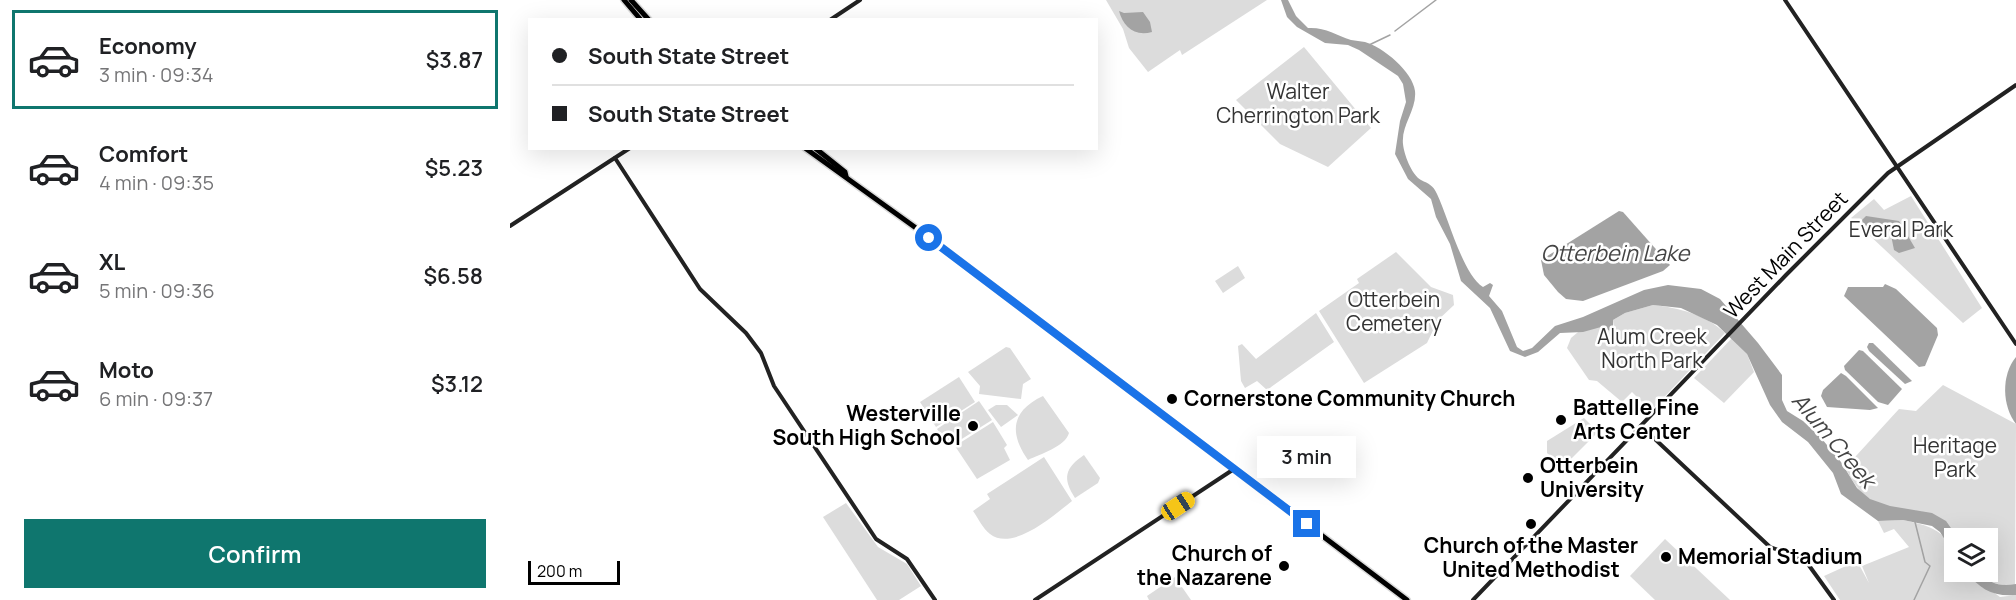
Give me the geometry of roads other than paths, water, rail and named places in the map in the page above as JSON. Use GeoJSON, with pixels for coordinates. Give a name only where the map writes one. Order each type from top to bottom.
{"type":"FeatureCollection","features":[{"type":"Feature","properties":{"kind":"main road"},"geometry":{"type":"LineString","coordinates":[[627,0],[632,9],[643,18]]}},
{"type":"Feature","properties":{"kind":"main road"},"geometry":{"type":"LineString","coordinates":[[627,0],[640,10],[644,18]]}},
{"type":"Feature","properties":{"kind":"main road"},"geometry":{"type":"LineString","coordinates":[[833,18],[860,0]]}},
{"type":"Feature","properties":{"kind":"main road"},"geometry":{"type":"LineString","coordinates":[[1785,0],[2016,344]]}},
{"type":"Feature","properties":{"kind":"main road","name":"West Main Street"},"geometry":{"type":"LineString","coordinates":[[1473,600],[1723,340],[1896,167],[2016,85]]}},
{"type":"Feature","properties":{"kind":"main road"},"geometry":{"type":"LineString","coordinates":[[510,226],[627,150]]}},
{"type":"Feature","properties":{"kind":"main road"},"geometry":{"type":"LineString","coordinates":[[812,150],[838,166],[1407,600]]}},
{"type":"Feature","properties":{"kind":"main road"},"geometry":{"type":"LineString","coordinates":[[812,150],[842,176],[846,174]]}},
{"type":"Feature","properties":{"kind":"main road"},"geometry":{"type":"LineString","coordinates":[[615,158],[700,289],[746,333],[761,353],[774,386],[873,536],[879,543],[912,564],[935,600]]}},
{"type":"Feature","properties":{"kind":"main road"},"geometry":{"type":"LineString","coordinates":[[1641,426],[1770,547],[1805,560],[1834,600]]}},
{"type":"Feature","properties":{"kind":"main road"},"geometry":{"type":"LineString","coordinates":[[1035,600],[1234,469]]}},
{"type":"Feature","properties":{"kind":"water"},"geometry":{"type":"Polygon","coordinates":[[[1281,0],[1288,0],[1296,16],[1308,28],[1325,30],[1372,45],[1396,61],[1409,76],[1415,91],[1415,98],[1404,130],[1406,158],[1417,177],[1431,185],[1435,191],[1469,271],[1483,287],[1490,283],[1493,285],[1489,296],[1502,311],[1517,347],[1523,351],[1532,348],[1555,326],[1583,317],[1644,290],[1668,285],[1701,289],[1720,299],[1758,343],[1782,375],[1782,400],[1787,411],[1803,421],[1822,439],[1841,462],[1857,488],[1870,499],[1890,506],[1932,513],[1946,521],[1951,528],[1944,528],[1944,538],[1932,526],[1903,520],[1878,521],[1841,494],[1833,473],[1808,442],[1782,422],[1770,405],[1747,354],[1717,325],[1681,308],[1653,305],[1625,313],[1613,320],[1613,332],[1601,327],[1583,332],[1560,333],[1538,352],[1525,357],[1510,351],[1490,308],[1461,281],[1450,244],[1436,217],[1431,199],[1408,179],[1395,154],[1400,121],[1406,102],[1403,84],[1398,76],[1348,45],[1325,43],[1297,27],[1287,17],[1281,0]]]}},
{"type":"Feature","properties":{"kind":"water"},"geometry":{"type":"Polygon","coordinates":[[[1119,11],[1143,12],[1150,22],[1152,32],[1140,33],[1130,29],[1126,26],[1119,11]]]}},
{"type":"Feature","properties":{"kind":"water","name":"Otterbein Lake"},"geometry":{"type":"Polygon","coordinates":[[[1619,211],[1623,212],[1670,265],[1663,271],[1583,301],[1566,299],[1544,275],[1541,260],[1619,211]]]}},
{"type":"Feature","properties":{"kind":"water"},"geometry":{"type":"Polygon","coordinates":[[[1866,216],[1899,221],[1915,248],[1899,253],[1894,250],[1890,230],[1884,228],[1877,232],[1863,224],[1862,220],[1866,216]]]}},
{"type":"Feature","properties":{"kind":"water"},"geometry":{"type":"Polygon","coordinates":[[[1885,284],[1896,289],[1937,328],[1938,335],[1925,366],[1919,367],[1844,296],[1848,287],[1883,287],[1885,284]]]}},
{"type":"Feature","properties":{"kind":"water"},"geometry":{"type":"Polygon","coordinates":[[[1869,343],[1873,343],[1912,381],[1905,384],[1869,351],[1867,347],[1869,343]]]}},
{"type":"Feature","properties":{"kind":"water"},"geometry":{"type":"Polygon","coordinates":[[[1859,350],[1863,351],[1902,389],[1888,405],[1878,402],[1845,370],[1844,366],[1859,350]]]}},
{"type":"Feature","properties":{"kind":"water"},"geometry":{"type":"Polygon","coordinates":[[[2016,357],[2016,424],[2008,408],[2005,391],[2008,373],[2016,357]]]}},
{"type":"Feature","properties":{"kind":"water"},"geometry":{"type":"Polygon","coordinates":[[[1841,373],[1878,408],[1870,410],[1827,407],[1821,396],[1823,390],[1841,373]]]}},
{"type":"Feature","properties":{"kind":"water"},"geometry":{"type":"Polygon","coordinates":[[[1976,583],[2016,584],[2016,595],[2000,595],[1976,583]]]}},
{"type":"Feature","properties":{"kind":"waterway"},"geometry":{"type":"LineString","coordinates":[[1395,31],[1436,0]]}},
{"type":"Feature","properties":{"kind":"waterway"},"geometry":{"type":"LineString","coordinates":[[1369,45],[1390,35]]}},
{"type":"Feature","properties":{"kind":"waterway"},"geometry":{"type":"LineString","coordinates":[[1914,600],[1930,566],[1925,562],[1915,522]]}},
{"type":"Feature","properties":{"kind":"place","name":"Cornerstone Community Church"},"geometry":{"type":"Point","coordinates":[1172,399]}},
{"type":"Feature","properties":{"kind":"place","name":"Battelle Fine Arts Center"},"geometry":{"type":"Point","coordinates":[1561,420]}},
{"type":"Feature","properties":{"kind":"place","name":"Westerville South High School"},"geometry":{"type":"Point","coordinates":[973,426]}},
{"type":"Feature","properties":{"kind":"place","name":"Otterbein University"},"geometry":{"type":"Point","coordinates":[1528,478]}},
{"type":"Feature","properties":{"kind":"place","name":"Church of the Master United Methodist"},"geometry":{"type":"Point","coordinates":[1531,524]}},
{"type":"Feature","properties":{"kind":"place","name":"Memorial Stadium"},"geometry":{"type":"Point","coordinates":[1666,557]}},
{"type":"Feature","properties":{"kind":"place","name":"Church of the Nazarene"},"geometry":{"type":"Point","coordinates":[1284,566]}},
{"type":"Feature","properties":{"kind":"park label","name":"Walter Cherrington Park"},"geometry":{"type":"Point","coordinates":[1298,104]}},
{"type":"Feature","properties":{"kind":"park label","name":"Everal Park"},"geometry":{"type":"Point","coordinates":[1901,230]}},
{"type":"Feature","properties":{"kind":"park label","name":"Otterbein Cemetery"},"geometry":{"type":"Point","coordinates":[1394,312]}},
{"type":"Feature","properties":{"kind":"park label","name":"Alum Creek North Park"},"geometry":{"type":"Point","coordinates":[1652,349]}},
{"type":"Feature","properties":{"kind":"park label","name":"Heritage Park"},"geometry":{"type":"Point","coordinates":[1955,458]}},
{"type":"Feature","properties":{"kind":"water label","name":"Alum Creek"},"geometry":{"type":"Point","coordinates":[1834,440]}}]}
